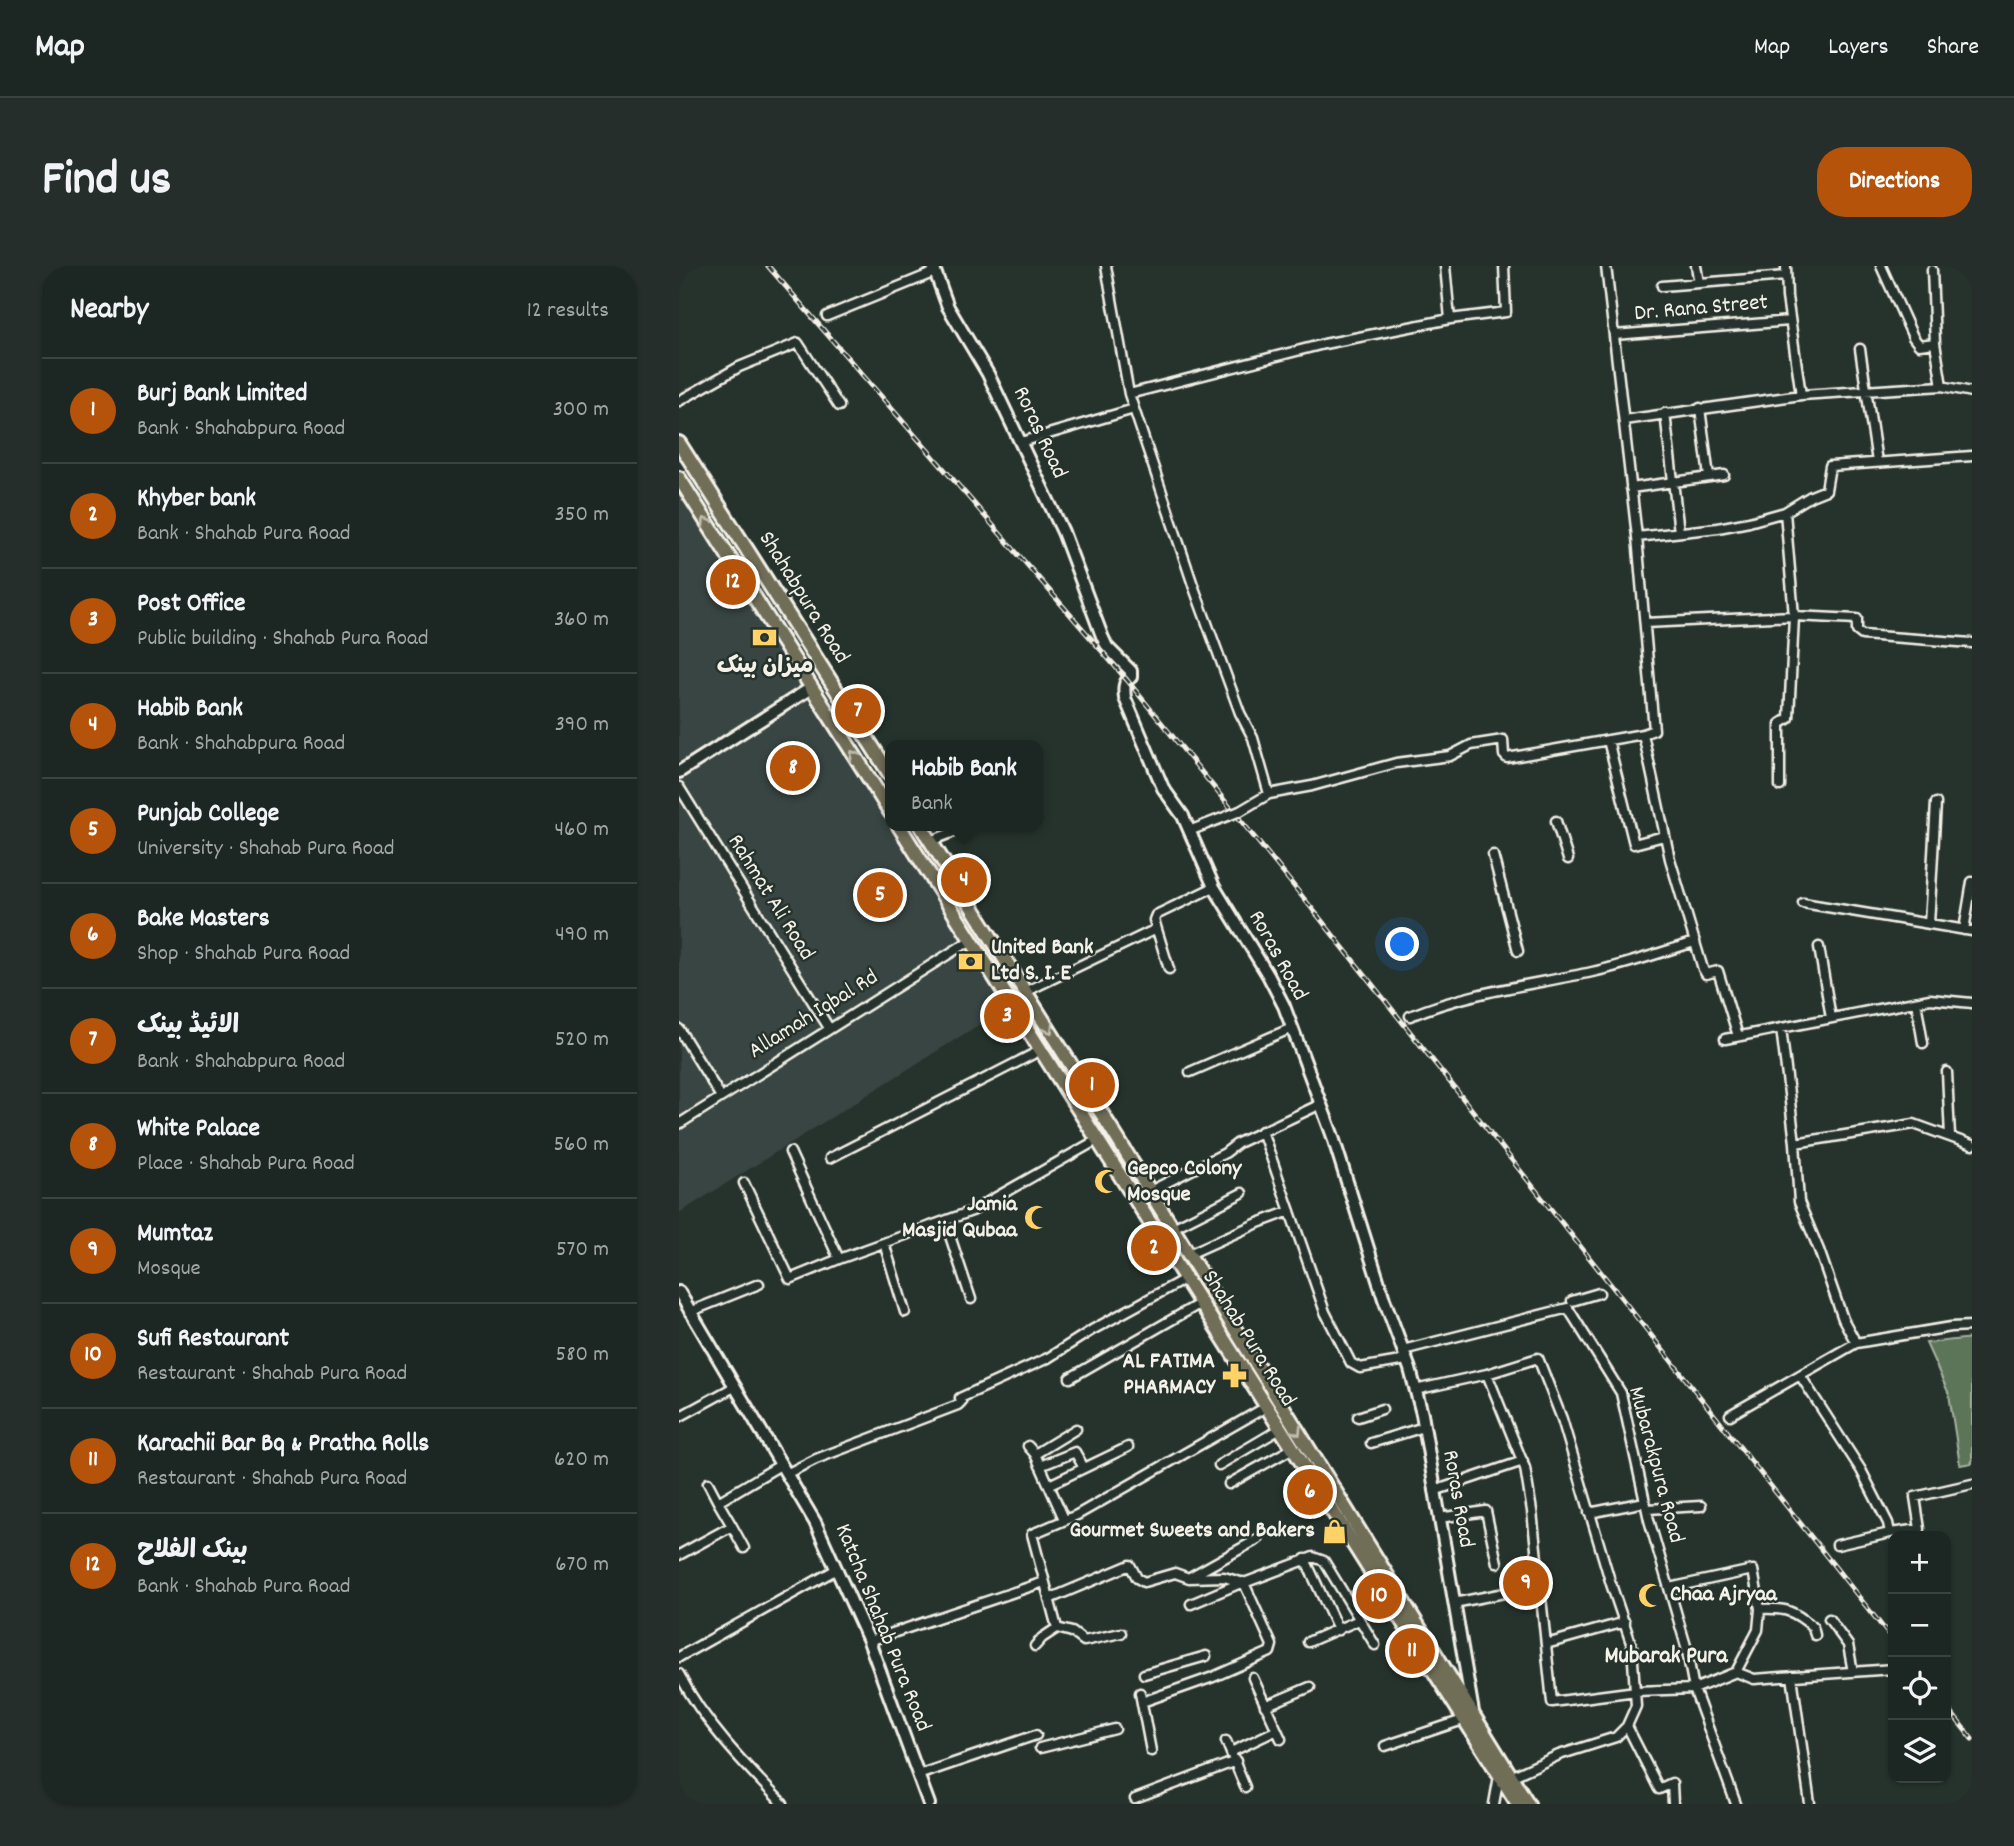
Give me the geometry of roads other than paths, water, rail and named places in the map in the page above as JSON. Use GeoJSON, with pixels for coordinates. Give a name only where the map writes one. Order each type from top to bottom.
{"type":"FeatureCollection","features":[{"type":"Feature","properties":{"kind":"main road","name":"Roras Road"},"geometry":{"type":"LineString","coordinates":[[934,269],[948,307],[988,374],[1063,532],[1107,647],[1131,671],[1131,677],[1124,688],[1126,701],[1163,788],[1183,816],[1214,887],[1268,975],[1321,1104],[1384,1299],[1405,1355],[1424,1427],[1454,1603],[1468,1718]]}},
{"type":"Feature","properties":{"kind":"main road","name":"Shahabpura Road"},"geometry":{"type":"LineString","coordinates":[[679,443],[885,767]]}},
{"type":"Feature","properties":{"kind":"main road"},"geometry":{"type":"LineString","coordinates":[[679,478],[885,804]]}},
{"type":"Feature","properties":{"kind":"main road"},"geometry":{"type":"LineString","coordinates":[[721,545],[739,535]]}},
{"type":"Feature","properties":{"kind":"main road"},"geometry":{"type":"LineString","coordinates":[[679,772],[829,678]]}},
{"type":"Feature","properties":{"kind":"main road","name":"Shahab Pura Road"},"geometry":{"type":"LineString","coordinates":[[902,831],[1258,1394],[1274,1411],[1280,1429],[1468,1718],[1505,1777],[1518,1804]]}},
{"type":"Feature","properties":{"kind":"main road"},"geometry":{"type":"LineString","coordinates":[[924,831],[1269,1385],[1274,1411],[1468,1718]]}},
{"type":"Feature","properties":{"kind":"main road"},"geometry":{"type":"LineString","coordinates":[[971,940],[986,930]]}},
{"type":"Feature","properties":{"kind":"main road","name":"Katcha Shahab Pura Road"},"geometry":{"type":"LineString","coordinates":[[679,1292],[815,1522],[869,1641],[929,1804]]}},
{"type":"Feature","properties":{"kind":"main road"},"geometry":{"type":"LineString","coordinates":[[1258,1394],[1267,1391],[1269,1385]]}},
{"type":"Feature","properties":{"kind":"main road"},"geometry":{"type":"LineString","coordinates":[[1505,1777],[1528,1804]]}},
{"type":"Feature","properties":{"kind":"street"},"geometry":{"type":"LineString","coordinates":[[1106,266],[1129,394],[1193,585],[1240,713],[1254,738],[1269,794]]}},
{"type":"Feature","properties":{"kind":"street"},"geometry":{"type":"LineString","coordinates":[[1445,266],[1450,319]]}},
{"type":"Feature","properties":{"kind":"street"},"geometry":{"type":"LineString","coordinates":[[1129,394],[1324,344],[1450,319],[1506,312],[1504,266]]}},
{"type":"Feature","properties":{"kind":"street"},"geometry":{"type":"LineString","coordinates":[[1189,831],[1240,811],[1269,794],[1312,786],[1396,763],[1450,756],[1471,745],[1503,740],[1504,755],[1507,758],[1643,734],[1655,727],[1632,488],[1606,266]]}},
{"type":"Feature","properties":{"kind":"street"},"geometry":{"type":"LineString","coordinates":[[1696,266],[1699,283]]}},
{"type":"Feature","properties":{"kind":"street"},"geometry":{"type":"LineString","coordinates":[[1786,266],[1790,321],[1801,395]]}},
{"type":"Feature","properties":{"kind":"street"},"geometry":{"type":"LineString","coordinates":[[1881,266],[1913,337],[1919,345],[1935,343]]}},
{"type":"Feature","properties":{"kind":"street"},"geometry":{"type":"LineString","coordinates":[[827,316],[934,269]]}},
{"type":"Feature","properties":{"kind":"street"},"geometry":{"type":"LineString","coordinates":[[1932,270],[1935,343],[1942,386]]}},
{"type":"Feature","properties":{"kind":"street"},"geometry":{"type":"LineString","coordinates":[[1662,285],[1786,276]]}},
{"type":"Feature","properties":{"kind":"street","name":"Dr. Rana Street"},"geometry":{"type":"LineString","coordinates":[[1614,335],[1790,321]]}},
{"type":"Feature","properties":{"kind":"street"},"geometry":{"type":"LineString","coordinates":[[679,401],[739,367],[798,343],[839,407]]}},
{"type":"Feature","properties":{"kind":"street"},"geometry":{"type":"LineString","coordinates":[[1860,349],[1877,462]]}},
{"type":"Feature","properties":{"kind":"street"},"geometry":{"type":"LineString","coordinates":[[1624,420],[1801,395],[1942,386],[1972,393]]}},
{"type":"Feature","properties":{"kind":"street"},"geometry":{"type":"LineString","coordinates":[[1700,408],[1709,477]]}},
{"type":"Feature","properties":{"kind":"street"},"geometry":{"type":"LineString","coordinates":[[1021,442],[1134,409]]}},
{"type":"Feature","properties":{"kind":"street"},"geometry":{"type":"LineString","coordinates":[[1665,413],[1679,532]]}},
{"type":"Feature","properties":{"kind":"street"},"geometry":{"type":"LineString","coordinates":[[1637,537],[1718,528],[1786,512],[1826,490],[1830,466],[1972,456]]}},
{"type":"Feature","properties":{"kind":"street"},"geometry":{"type":"LineString","coordinates":[[1632,488],[1724,475]]}},
{"type":"Feature","properties":{"kind":"street"},"geometry":{"type":"LineString","coordinates":[[1780,786],[1780,724],[1789,719],[1794,616],[1786,512]]}},
{"type":"Feature","properties":{"kind":"street"},"geometry":{"type":"LineString","coordinates":[[1645,623],[1794,616],[1857,619],[1857,631],[1862,635],[1972,643]]}},
{"type":"Feature","properties":{"kind":"street"},"geometry":{"type":"LineString","coordinates":[[1643,734],[1664,836],[1704,973],[1708,975],[1718,971],[1738,1036]]}},
{"type":"Feature","properties":{"kind":"street"},"geometry":{"type":"LineString","coordinates":[[1608,740],[1634,844],[1664,836]]}},
{"type":"Feature","properties":{"kind":"street","name":"Rahmat Ali Road"},"geometry":{"type":"LineString","coordinates":[[679,787],[829,1028]]}},
{"type":"Feature","properties":{"kind":"street"},"geometry":{"type":"LineString","coordinates":[[1929,924],[1935,803]]}},
{"type":"Feature","properties":{"kind":"street"},"geometry":{"type":"LineString","coordinates":[[1556,821],[1568,859]]}},
{"type":"Feature","properties":{"kind":"street"},"geometry":{"type":"LineString","coordinates":[[930,841],[956,831]]}},
{"type":"Feature","properties":{"kind":"street"},"geometry":{"type":"LineString","coordinates":[[1493,855],[1518,951]]}},
{"type":"Feature","properties":{"kind":"street"},"geometry":{"type":"LineString","coordinates":[[1803,903],[1968,930],[1972,882]]}},
{"type":"Feature","properties":{"kind":"street"},"geometry":{"type":"LineString","coordinates":[[1169,969],[1156,929],[1156,915],[1214,887]]}},
{"type":"Feature","properties":{"kind":"street"},"geometry":{"type":"LineString","coordinates":[[1025,992],[1156,929]]}},
{"type":"Feature","properties":{"kind":"street","name":"Allamah Iqbal Rd"},"geometry":{"type":"LineString","coordinates":[[679,1124],[971,940]]}},
{"type":"Feature","properties":{"kind":"street"},"geometry":{"type":"LineString","coordinates":[[1411,1016],[1436,1005],[1528,983],[1594,971],[1695,942]]}},
{"type":"Feature","properties":{"kind":"street"},"geometry":{"type":"LineString","coordinates":[[1819,947],[1831,1018]]}},
{"type":"Feature","properties":{"kind":"street"},"geometry":{"type":"LineString","coordinates":[[1725,1039],[1930,999],[1972,1003]]}},
{"type":"Feature","properties":{"kind":"street"},"geometry":{"type":"LineString","coordinates":[[1916,1002],[1923,1042]]}},
{"type":"Feature","properties":{"kind":"street"},"geometry":{"type":"LineString","coordinates":[[1190,1072],[1292,1028]]}},
{"type":"Feature","properties":{"kind":"street"},"geometry":{"type":"LineString","coordinates":[[1780,1028],[1795,1143],[1799,1202],[1843,1320],[1856,1343]]}},
{"type":"Feature","properties":{"kind":"street"},"geometry":{"type":"LineString","coordinates":[[679,1029],[721,1097]]}},
{"type":"Feature","properties":{"kind":"street"},"geometry":{"type":"LineString","coordinates":[[830,1158],[1041,1050]]}},
{"type":"Feature","properties":{"kind":"street"},"geometry":{"type":"LineString","coordinates":[[1947,1072],[1950,1137]]}},
{"type":"Feature","properties":{"kind":"street"},"geometry":{"type":"LineString","coordinates":[[1150,1191],[1225,1153],[1238,1143],[1321,1104]]}},
{"type":"Feature","properties":{"kind":"street"},"geometry":{"type":"LineString","coordinates":[[1795,1143],[1914,1124],[1972,1145]]}},
{"type":"Feature","properties":{"kind":"street"},"geometry":{"type":"LineString","coordinates":[[1262,1131],[1325,1312],[1351,1363],[1360,1368],[1405,1355]]}},
{"type":"Feature","properties":{"kind":"street"},"geometry":{"type":"LineString","coordinates":[[744,1183],[790,1279],[972,1211],[1097,1140]]}},
{"type":"Feature","properties":{"kind":"street"},"geometry":{"type":"LineString","coordinates":[[790,1152],[839,1259]]}},
{"type":"Feature","properties":{"kind":"street"},"geometry":{"type":"LineString","coordinates":[[1173,1228],[1243,1193]]}},
{"type":"Feature","properties":{"kind":"street"},"geometry":{"type":"LineString","coordinates":[[1189,1254],[1290,1211]]}},
{"type":"Feature","properties":{"kind":"street"},"geometry":{"type":"LineString","coordinates":[[945,1221],[971,1299]]}},
{"type":"Feature","properties":{"kind":"street"},"geometry":{"type":"LineString","coordinates":[[884,1243],[905,1312]]}},
{"type":"Feature","properties":{"kind":"street"},"geometry":{"type":"LineString","coordinates":[[718,1502],[785,1468],[816,1460],[958,1405],[960,1398],[1048,1358],[1092,1330],[1185,1279]]}},
{"type":"Feature","properties":{"kind":"street"},"geometry":{"type":"LineString","coordinates":[[689,1312],[759,1284]]}},
{"type":"Feature","properties":{"kind":"street"},"geometry":{"type":"LineString","coordinates":[[1572,1301],[1599,1293]]}},
{"type":"Feature","properties":{"kind":"street"},"geometry":{"type":"LineString","coordinates":[[1070,1378],[1201,1303]]}},
{"type":"Feature","properties":{"kind":"street","name":"Mubarakpura Road"},"geometry":{"type":"LineString","coordinates":[[1405,1355],[1568,1308],[1621,1393],[1646,1505],[1686,1646],[1693,1689],[1736,1804]]}},
{"type":"Feature","properties":{"kind":"street"},"geometry":{"type":"LineString","coordinates":[[1730,1415],[1856,1343],[1972,1326]]}},
{"type":"Feature","properties":{"kind":"street"},"geometry":{"type":"LineString","coordinates":[[1415,1390],[1487,1374],[1538,1358],[1562,1419],[1632,1646],[1636,1706],[1627,1726],[1616,1737],[1559,1755],[1505,1777],[1494,1804]]}},
{"type":"Feature","properties":{"kind":"street"},"geometry":{"type":"LineString","coordinates":[[1487,1374],[1523,1461],[1532,1511],[1552,1702],[1636,1691],[1693,1689],[1736,1672],[1758,1630],[1760,1609],[1753,1570],[1668,1588]]}},
{"type":"Feature","properties":{"kind":"street"},"geometry":{"type":"LineString","coordinates":[[1800,1375],[1861,1470],[1888,1522],[1890,1531]]}},
{"type":"Feature","properties":{"kind":"street"},"geometry":{"type":"LineString","coordinates":[[679,1417],[734,1387]]}},
{"type":"Feature","properties":{"kind":"street"},"geometry":{"type":"LineString","coordinates":[[1358,1417],[1381,1409]]}},
{"type":"Feature","properties":{"kind":"street"},"geometry":{"type":"LineString","coordinates":[[1057,1628],[1032,1534],[1077,1515],[1274,1411]]}},
{"type":"Feature","properties":{"kind":"street"},"geometry":{"type":"LineString","coordinates":[[1371,1443],[1424,1427]]}},
{"type":"Feature","properties":{"kind":"street"},"geometry":{"type":"LineString","coordinates":[[1035,1454],[1076,1429]]}},
{"type":"Feature","properties":{"kind":"street"},"geometry":{"type":"LineString","coordinates":[[1219,1465],[1280,1429]]}},
{"type":"Feature","properties":{"kind":"street"},"geometry":{"type":"LineString","coordinates":[[1028,1446],[1035,1454],[1064,1519]]}},
{"type":"Feature","properties":{"kind":"street"},"geometry":{"type":"LineString","coordinates":[[1049,1485],[1129,1447]]}},
{"type":"Feature","properties":{"kind":"street"},"geometry":{"type":"LineString","coordinates":[[1229,1485],[1293,1448]]}},
{"type":"Feature","properties":{"kind":"street"},"geometry":{"type":"LineString","coordinates":[[1040,1466],[1075,1452],[1084,1468]]}},
{"type":"Feature","properties":{"kind":"street"},"geometry":{"type":"LineString","coordinates":[[1434,1491],[1523,1461]]}},
{"type":"Feature","properties":{"kind":"street"},"geometry":{"type":"LineString","coordinates":[[708,1483],[744,1548]]}},
{"type":"Feature","properties":{"kind":"street"},"geometry":{"type":"LineString","coordinates":[[1905,1531],[1920,1529],[1915,1497],[1972,1484]]}},
{"type":"Feature","properties":{"kind":"street"},"geometry":{"type":"LineString","coordinates":[[1589,1513],[1646,1505],[1701,1506]]}},
{"type":"Feature","properties":{"kind":"street"},"geometry":{"type":"LineString","coordinates":[[1439,1518],[1486,1511],[1497,1563]]}},
{"type":"Feature","properties":{"kind":"street"},"geometry":{"type":"LineString","coordinates":[[679,1555],[732,1526]]}},
{"type":"Feature","properties":{"kind":"street"},"geometry":{"type":"LineString","coordinates":[[1837,1545],[1888,1533]]}},
{"type":"Feature","properties":{"kind":"street"},"geometry":{"type":"LineString","coordinates":[[1189,1578],[1258,1539]]}},
{"type":"Feature","properties":{"kind":"street"},"geometry":{"type":"LineString","coordinates":[[1191,1604],[1313,1557],[1324,1561],[1375,1645]]}},
{"type":"Feature","properties":{"kind":"street"},"geometry":{"type":"LineString","coordinates":[[1305,1559],[1338,1630]]}},
{"type":"Feature","properties":{"kind":"street"},"geometry":{"type":"LineString","coordinates":[[1049,1599],[1130,1565],[1140,1581],[1144,1582],[1175,1573],[1189,1578],[1224,1577],[1243,1583],[1272,1645],[1271,1651],[1213,1677],[1141,1698],[1151,1751]]}},
{"type":"Feature","properties":{"kind":"street"},"geometry":{"type":"LineString","coordinates":[[679,1657],[837,1569]]}},
{"type":"Feature","properties":{"kind":"street"},"geometry":{"type":"LineString","coordinates":[[869,1641],[1044,1581]]}},
{"type":"Feature","properties":{"kind":"street"},"geometry":{"type":"LineString","coordinates":[[1454,1603],[1540,1586]]}},
{"type":"Feature","properties":{"kind":"street"},"geometry":{"type":"LineString","coordinates":[[1760,1609],[1781,1608],[1795,1612],[1814,1627],[1815,1635]]}},
{"type":"Feature","properties":{"kind":"street"},"geometry":{"type":"LineString","coordinates":[[1829,1619],[1848,1645],[1853,1672]]}},
{"type":"Feature","properties":{"kind":"street"},"geometry":{"type":"LineString","coordinates":[[1308,1643],[1359,1620]]}},
{"type":"Feature","properties":{"kind":"street"},"geometry":{"type":"LineString","coordinates":[[1546,1644],[1625,1622]]}},
{"type":"Feature","properties":{"kind":"street"},"geometry":{"type":"LineString","coordinates":[[1035,1646],[1057,1628],[1072,1632],[1084,1641],[1121,1633]]}},
{"type":"Feature","properties":{"kind":"street"},"geometry":{"type":"LineString","coordinates":[[1144,1674],[1206,1656]]}},
{"type":"Feature","properties":{"kind":"street"},"geometry":{"type":"LineString","coordinates":[[1736,1672],[1754,1679],[1888,1669]]}},
{"type":"Feature","properties":{"kind":"street"},"geometry":{"type":"LineString","coordinates":[[679,1674],[711,1722],[754,1775],[783,1804]]}},
{"type":"Feature","properties":{"kind":"street"},"geometry":{"type":"LineString","coordinates":[[1792,1676],[1810,1804]]}},
{"type":"Feature","properties":{"kind":"street"},"geometry":{"type":"LineString","coordinates":[[1231,1752],[1279,1735],[1253,1678]]}},
{"type":"Feature","properties":{"kind":"street"},"geometry":{"type":"LineString","coordinates":[[1265,1706],[1310,1687]]}},
{"type":"Feature","properties":{"kind":"street"},"geometry":{"type":"LineString","coordinates":[[1385,1746],[1468,1718]]}},
{"type":"Feature","properties":{"kind":"street"},"geometry":{"type":"LineString","coordinates":[[1627,1726],[1659,1789],[1672,1783],[1673,1804]]}},
{"type":"Feature","properties":{"kind":"street"},"geometry":{"type":"LineString","coordinates":[[1040,1748],[1115,1729]]}},
{"type":"Feature","properties":{"kind":"street"},"geometry":{"type":"LineString","coordinates":[[918,1775],[1036,1735]]}},
{"type":"Feature","properties":{"kind":"street"},"geometry":{"type":"LineString","coordinates":[[1226,1741],[1245,1787]]}},
{"type":"Feature","properties":{"kind":"street"},"geometry":{"type":"LineString","coordinates":[[1135,1799],[1236,1761]]}},
{"type":"Feature","properties":{"kind":"railway"},"geometry":{"type":"LineString","coordinates":[[768,266],[1127,680],[1888,1634]]}},
{"type":"Feature","properties":{"kind":"railway"},"geometry":{"type":"LineString","coordinates":[[1951,1712],[1972,1739]]}},
{"type":"Feature","properties":{"kind":"place","name":"بینک الفلاح"},"geometry":{"type":"Point","coordinates":[733,582]}},
{"type":"Feature","properties":{"kind":"place","name":"میزان بینک"},"geometry":{"type":"Point","coordinates":[765,637]}},
{"type":"Feature","properties":{"kind":"place","name":"الائیڈ بینک"},"geometry":{"type":"Point","coordinates":[858,711]}},
{"type":"Feature","properties":{"kind":"place","name":"White Palace"},"geometry":{"type":"Point","coordinates":[793,768]}},
{"type":"Feature","properties":{"kind":"place","name":"Habib Bank"},"geometry":{"type":"Point","coordinates":[964,880]}},
{"type":"Feature","properties":{"kind":"place","name":"Punjab College"},"geometry":{"type":"Point","coordinates":[880,895]}},
{"type":"Feature","properties":{"kind":"place","name":"United Bank Ltd S. I. E"},"geometry":{"type":"Point","coordinates":[971,961]}},
{"type":"Feature","properties":{"kind":"place","name":"Post Office"},"geometry":{"type":"Point","coordinates":[1007,1016]}},
{"type":"Feature","properties":{"kind":"place","name":"Burj Bank Limited"},"geometry":{"type":"Point","coordinates":[1092,1085]}},
{"type":"Feature","properties":{"kind":"place","name":"Gepco Colony Mosque"},"geometry":{"type":"Point","coordinates":[1107,1182]}},
{"type":"Feature","properties":{"kind":"place","name":"Jamia Masjid Qubaa"},"geometry":{"type":"Point","coordinates":[1037,1218]}},
{"type":"Feature","properties":{"kind":"place","name":"Khyber bank"},"geometry":{"type":"Point","coordinates":[1154,1248]}},
{"type":"Feature","properties":{"kind":"place","name":"AL FATIMA PHARMACY"},"geometry":{"type":"Point","coordinates":[1235,1375]}},
{"type":"Feature","properties":{"kind":"place","name":"Bake Masters"},"geometry":{"type":"Point","coordinates":[1310,1492]}},
{"type":"Feature","properties":{"kind":"place","name":"Gourmet Sweets and Bakers"},"geometry":{"type":"Point","coordinates":[1335,1531]}},
{"type":"Feature","properties":{"kind":"place","name":"Mumtaz"},"geometry":{"type":"Point","coordinates":[1526,1583]}},
{"type":"Feature","properties":{"kind":"place","name":"Chaa Ajryaa"},"geometry":{"type":"Point","coordinates":[1650,1595]}},
{"type":"Feature","properties":{"kind":"place","name":"Sufi Restaurant"},"geometry":{"type":"Point","coordinates":[1379,1596]}},
{"type":"Feature","properties":{"kind":"place","name":"Karachii Bar Bq & Pratha Rolls"},"geometry":{"type":"Point","coordinates":[1412,1651]}},
{"type":"Feature","properties":{"kind":"district","name":"Mubarak Pura"},"geometry":{"type":"Point","coordinates":[1666,1657]}}]}
